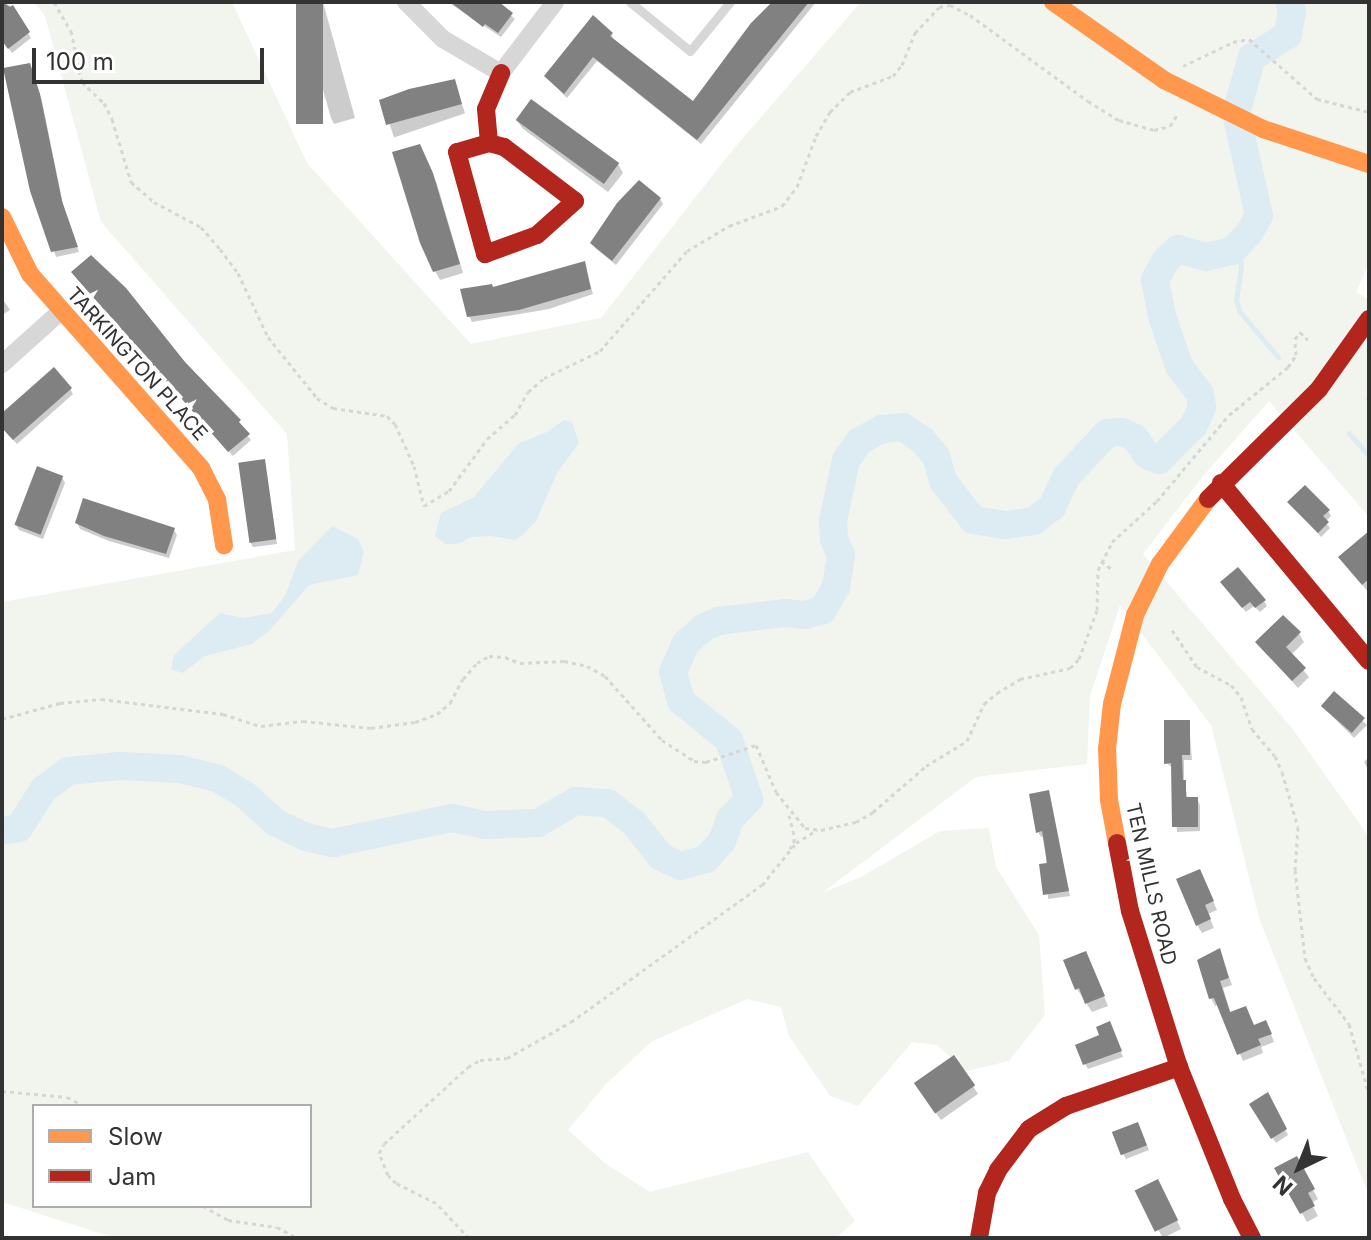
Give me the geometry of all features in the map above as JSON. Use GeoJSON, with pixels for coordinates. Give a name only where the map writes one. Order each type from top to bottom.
{"type":"FeatureCollection","features":[{"type":"Feature","properties":{"kind":"street"},"geometry":{"type":"LineString","coordinates":[[406,2],[443,39],[501,73]]}},
{"type":"Feature","properties":{"kind":"street"},"geometry":{"type":"LineString","coordinates":[[489,143],[486,109],[501,73],[555,2]]}},
{"type":"Feature","properties":{"kind":"street"},"geometry":{"type":"LineString","coordinates":[[1053,2],[1164,80],[1263,129],[1369,164]]}},
{"type":"Feature","properties":{"kind":"street"},"geometry":{"type":"LineString","coordinates":[[489,143],[504,147],[575,201],[537,235],[485,254],[457,152],[489,143]]}},
{"type":"Feature","properties":{"kind":"street","name":"TARKINGTON PLACE"},"geometry":{"type":"LineString","coordinates":[[2,217],[19,256],[60,312],[201,468],[217,500],[224,545]]}},
{"type":"Feature","properties":{"kind":"street"},"geometry":{"type":"LineString","coordinates":[[2,364],[60,312]]}},
{"type":"Feature","properties":{"kind":"street","name":"TEN MILLS ROAD"},"geometry":{"type":"LineString","coordinates":[[1252,1238],[1232,1199],[1179,1067],[1146,965],[1116,851],[1109,800],[1107,749],[1122,657],[1135,615],[1168,552],[1221,483],[1319,389],[1369,319]]}},
{"type":"Feature","properties":{"kind":"street"},"geometry":{"type":"LineString","coordinates":[[1221,483],[1369,661]]}},
{"type":"Feature","properties":{"kind":"street"},"geometry":{"type":"LineString","coordinates":[[979,1238],[987,1193],[998,1170],[1029,1129],[1066,1106],[1179,1067]]}},
{"type":"Feature","properties":{"kind":"lane"},"geometry":{"type":"LineString","coordinates":[[630,2],[690,51],[730,2]]}},
{"type":"Feature","properties":{"kind":"path"},"geometry":{"type":"LineString","coordinates":[[1182,69],[1188,61],[1249,39],[1324,103],[1369,112]]}},
{"type":"Feature","properties":{"kind":"path"},"geometry":{"type":"LineString","coordinates":[[1154,130],[1170,126],[1177,115]]}},
{"type":"Feature","properties":{"kind":"path"},"geometry":{"type":"LineString","coordinates":[[469,1238],[436,1203],[396,1183],[381,1165],[379,1153],[384,1144],[468,1067],[480,1060],[507,1058],[571,1022],[691,932],[742,900],[762,885],[809,832],[856,822],[873,812],[926,766],[967,741],[984,704],[997,693],[1020,679],[1070,668],[1086,647],[1097,610],[1101,561],[1112,542],[1157,501],[1210,434],[1288,367],[1296,355],[1295,339],[1300,332],[1308,340]]}},
{"type":"Feature","properties":{"kind":"path"},"geometry":{"type":"LineString","coordinates":[[1101,561],[1113,570]]}},
{"type":"Feature","properties":{"kind":"path"},"geometry":{"type":"LineString","coordinates":[[1172,630],[1197,667],[1231,685],[1241,697],[1252,729],[1275,756],[1282,772],[1298,827],[1295,870],[1305,958],[1314,978],[1349,1024],[1369,1094]]}},
{"type":"Feature","properties":{"kind":"path"},"geometry":{"type":"LineString","coordinates":[[2,719],[60,703],[101,699],[223,714],[261,726],[303,721],[371,728],[437,714],[450,703],[463,679],[477,663],[489,656],[505,657],[520,663],[564,661],[587,666],[605,676],[662,740],[694,761],[706,762],[749,746],[759,748],[776,792],[788,810],[805,828],[821,830]]}},
{"type":"Feature","properties":{"kind":"path"},"geometry":{"type":"LineString","coordinates":[[788,810],[795,839],[788,853]]}},
{"type":"Feature","properties":{"kind":"path"},"geometry":{"type":"LineString","coordinates":[[2,1091],[67,1097],[80,1104]]}},
{"type":"Feature","properties":{"kind":"path"},"geometry":{"type":"LineString","coordinates":[[207,1208],[228,1220],[277,1227],[297,1238]]}},
{"type":"Feature","properties":{"kind":"shaded area"},"geometry":{"type":"Polygon","coordinates":[[[34,2],[232,2],[307,163],[471,344],[601,318],[730,153],[861,2],[1369,2],[1369,264],[1356,292],[1369,299],[1369,517],[1269,401],[1203,476],[1143,554],[1292,728],[1369,837],[1369,1196],[1259,918],[1211,725],[1120,605],[1090,696],[1087,764],[976,777],[822,893],[861,877],[940,831],[989,828],[996,867],[1039,935],[1045,1015],[1009,1061],[966,1071],[937,1045],[912,1042],[858,1106],[830,1096],[789,1036],[781,1007],[747,999],[651,1042],[605,1085],[568,1130],[605,1163],[650,1192],[808,1152],[855,1221],[836,1238],[115,1238],[2,1202],[2,602],[295,550],[287,434],[101,222],[45,16],[34,2]]]}},
{"type":"Feature","properties":{"kind":"shaded area"},"geometry":{"type":"Polygon","coordinates":[[[564,420],[572,422],[579,443],[557,473],[536,521],[523,535],[515,540],[471,537],[458,544],[445,544],[435,536],[441,513],[474,497],[518,444],[547,432],[564,420]]]}},
{"type":"Feature","properties":{"kind":"shaded area"},"geometry":{"type":"Polygon","coordinates":[[[332,526],[358,539],[364,552],[358,575],[309,585],[269,631],[252,644],[205,656],[182,673],[171,669],[174,655],[220,613],[244,618],[272,613],[286,594],[298,561],[332,526]]]}},
{"type":"Feature","properties":{"kind":"building"},"geometry":{"type":"Polygon","coordinates":[[[2,2],[10,7],[13,5],[30,32],[8,49],[2,41],[2,2]]]}},
{"type":"Feature","properties":{"kind":"building"},"geometry":{"type":"Polygon","coordinates":[[[296,2],[323,2],[323,124],[296,124],[296,2]]]}},
{"type":"Feature","properties":{"kind":"building"},"geometry":{"type":"Polygon","coordinates":[[[450,2],[499,2],[513,13],[498,33],[485,24],[483,27],[450,2]]]}},
{"type":"Feature","properties":{"kind":"building"},"geometry":{"type":"Polygon","coordinates":[[[772,2],[809,2],[697,140],[593,57],[564,94],[544,76],[593,15],[613,33],[610,36],[693,101],[751,23],[772,2]]]}},
{"type":"Feature","properties":{"kind":"building"},"geometry":{"type":"Polygon","coordinates":[[[30,63],[40,94],[62,201],[78,247],[51,252],[30,191],[3,68],[30,63]]]}},
{"type":"Feature","properties":{"kind":"building"},"geometry":{"type":"Polygon","coordinates":[[[455,79],[462,104],[386,125],[379,100],[409,89],[455,79]]]}},
{"type":"Feature","properties":{"kind":"building"},"geometry":{"type":"Polygon","coordinates":[[[531,99],[619,163],[604,184],[516,120],[531,99]]]}},
{"type":"Feature","properties":{"kind":"building"},"geometry":{"type":"Polygon","coordinates":[[[420,144],[433,173],[460,264],[433,272],[420,243],[392,152],[420,144]]]}},
{"type":"Feature","properties":{"kind":"building"},"geometry":{"type":"Polygon","coordinates":[[[639,180],[661,198],[612,261],[590,243],[617,203],[639,180]]]}},
{"type":"Feature","properties":{"kind":"building"},"geometry":{"type":"Polygon","coordinates":[[[91,255],[126,288],[185,362],[241,420],[239,422],[250,434],[228,452],[71,272],[91,255]]]}},
{"type":"Feature","properties":{"kind":"building"},"geometry":{"type":"Polygon","coordinates":[[[585,261],[591,289],[519,310],[467,317],[460,289],[492,284],[493,287],[585,261]]]}},
{"type":"Feature","properties":{"kind":"building"},"geometry":{"type":"Polygon","coordinates":[[[54,367],[72,388],[13,440],[2,428],[2,413],[54,367]]]}},
{"type":"Feature","properties":{"kind":"building"},"geometry":{"type":"Polygon","coordinates":[[[265,459],[276,539],[250,543],[238,463],[265,459]]]}},
{"type":"Feature","properties":{"kind":"building"},"geometry":{"type":"Polygon","coordinates":[[[37,466],[63,476],[41,535],[14,525],[37,466]]]}},
{"type":"Feature","properties":{"kind":"building"},"geometry":{"type":"Polygon","coordinates":[[[1305,485],[1330,510],[1323,516],[1329,522],[1318,533],[1287,502],[1305,485]]]}},
{"type":"Feature","properties":{"kind":"building"},"geometry":{"type":"Polygon","coordinates":[[[83,498],[175,528],[166,554],[104,536],[75,523],[83,498]]]}},
{"type":"Feature","properties":{"kind":"building"},"geometry":{"type":"Polygon","coordinates":[[[1369,531],[1369,579],[1362,585],[1338,557],[1369,531]]]}},
{"type":"Feature","properties":{"kind":"building"},"geometry":{"type":"Polygon","coordinates":[[[1238,567],[1266,600],[1255,608],[1250,602],[1242,608],[1220,582],[1238,567]]]}},
{"type":"Feature","properties":{"kind":"building"},"geometry":{"type":"Polygon","coordinates":[[[1283,615],[1301,632],[1286,647],[1306,668],[1292,681],[1255,642],[1283,615]]]}},
{"type":"Feature","properties":{"kind":"building"},"geometry":{"type":"Polygon","coordinates":[[[1334,691],[1365,718],[1352,733],[1321,706],[1334,691]]]}},
{"type":"Feature","properties":{"kind":"building"},"geometry":{"type":"Polygon","coordinates":[[[1164,720],[1190,720],[1190,755],[1182,755],[1183,780],[1186,780],[1186,797],[1198,797],[1198,827],[1172,827],[1171,763],[1164,764],[1164,720]]]}},
{"type":"Feature","properties":{"kind":"building"},"geometry":{"type":"Polygon","coordinates":[[[1049,790],[1069,891],[1043,895],[1039,864],[1047,863],[1042,831],[1036,833],[1029,794],[1049,790]]]}},
{"type":"Feature","properties":{"kind":"building"},"geometry":{"type":"Polygon","coordinates":[[[1200,869],[1214,901],[1205,905],[1211,919],[1196,926],[1176,879],[1200,869]]]}},
{"type":"Feature","properties":{"kind":"building"},"geometry":{"type":"Polygon","coordinates":[[[1220,948],[1229,978],[1220,981],[1230,1012],[1246,1006],[1254,1025],[1266,1020],[1272,1034],[1258,1039],[1261,1045],[1237,1055],[1214,998],[1209,999],[1197,960],[1220,948]]]}},
{"type":"Feature","properties":{"kind":"building"},"geometry":{"type":"Polygon","coordinates":[[[1086,951],[1105,996],[1085,1004],[1079,988],[1075,990],[1063,960],[1086,951]]]}},
{"type":"Feature","properties":{"kind":"building"},"geometry":{"type":"Polygon","coordinates":[[[1110,1021],[1122,1051],[1083,1065],[1075,1045],[1099,1035],[1096,1027],[1110,1021]]]}},
{"type":"Feature","properties":{"kind":"building"},"geometry":{"type":"Polygon","coordinates":[[[954,1055],[975,1085],[935,1113],[914,1083],[954,1055]]]}},
{"type":"Feature","properties":{"kind":"building"},"geometry":{"type":"Polygon","coordinates":[[[1268,1092],[1287,1129],[1271,1139],[1249,1104],[1268,1092]]]}},
{"type":"Feature","properties":{"kind":"building"},"geometry":{"type":"Polygon","coordinates":[[[1138,1122],[1147,1145],[1121,1155],[1112,1132],[1138,1122]]]}},
{"type":"Feature","properties":{"kind":"building"},"geometry":{"type":"Polygon","coordinates":[[[1297,1156],[1315,1189],[1308,1193],[1315,1206],[1300,1214],[1274,1168],[1297,1156]]]}},
{"type":"Feature","properties":{"kind":"building"},"geometry":{"type":"Polygon","coordinates":[[[1158,1179],[1178,1220],[1155,1232],[1135,1190],[1158,1179]]]}},
{"type":"Feature","properties":{"kind":"waterway"},"geometry":{"type":"LineString","coordinates":[[2,831],[19,828],[43,790],[68,771],[120,766],[180,769],[217,778],[245,795],[275,822],[306,837],[333,843],[452,818],[484,825],[538,823],[576,801],[608,803],[634,823],[661,857],[681,866],[706,859],[722,841],[730,819],[749,799],[729,740],[681,701],[673,672],[686,643],[703,628],[718,621],[785,613],[805,615],[823,610],[836,587],[841,555],[834,539],[833,521],[846,460],[860,441],[882,429],[903,427],[922,440],[936,456],[943,481],[973,520],[1006,525],[1034,521],[1052,507],[1066,477],[1107,433],[1122,432],[1135,438],[1147,455],[1159,460],[1194,425],[1202,407],[1200,394],[1179,366],[1162,316],[1155,280],[1166,260],[1178,249],[1206,257],[1232,251],[1249,233],[1259,216],[1236,113],[1252,57],[1288,35],[1292,11],[1289,2]]}},
{"type":"Feature","properties":{"kind":"waterway"},"geometry":{"type":"LineString","coordinates":[[1239,244],[1241,266],[1236,300],[1240,312],[1278,357]]}},
{"type":"Feature","properties":{"kind":"waterway"},"geometry":{"type":"LineString","coordinates":[[1349,433],[1369,456]]}},
{"type":"Feature","properties":{"kind":"traffic: slow"},"geometry":{"type":"LineString","coordinates":[[1053,2],[1164,80]]}},
{"type":"Feature","properties":{"kind":"traffic: slow"},"geometry":{"type":"LineString","coordinates":[[1164,80],[1263,129]]}},
{"type":"Feature","properties":{"kind":"traffic: slow"},"geometry":{"type":"LineString","coordinates":[[1263,129],[1369,164]]}},
{"type":"Feature","properties":{"kind":"traffic: slow"},"geometry":{"type":"LineString","coordinates":[[2,217],[30,274],[201,468],[217,500],[224,545]]}},
{"type":"Feature","properties":{"kind":"traffic: slow"},"geometry":{"type":"LineString","coordinates":[[1117,843],[1109,800],[1107,749],[1112,704],[1135,615],[1160,564],[1208,499]]}},
{"type":"Feature","properties":{"kind":"traffic: jam"},"geometry":{"type":"LineString","coordinates":[[489,143],[457,152],[485,254],[537,235],[575,201],[504,147],[489,143],[486,109],[501,73]]}},
{"type":"Feature","properties":{"kind":"traffic: jam"},"geometry":{"type":"LineString","coordinates":[[1208,499],[1319,389],[1369,319]]}},
{"type":"Feature","properties":{"kind":"traffic: jam"},"geometry":{"type":"LineString","coordinates":[[1221,483],[1369,661]]}},
{"type":"Feature","properties":{"kind":"traffic: jam"},"geometry":{"type":"LineString","coordinates":[[1117,843],[1130,911],[1179,1067],[1232,1199],[1252,1238]]}},
{"type":"Feature","properties":{"kind":"traffic: jam"},"geometry":{"type":"LineString","coordinates":[[979,1238],[987,1193],[998,1170],[1029,1129],[1066,1106],[1179,1067]]}}]}
